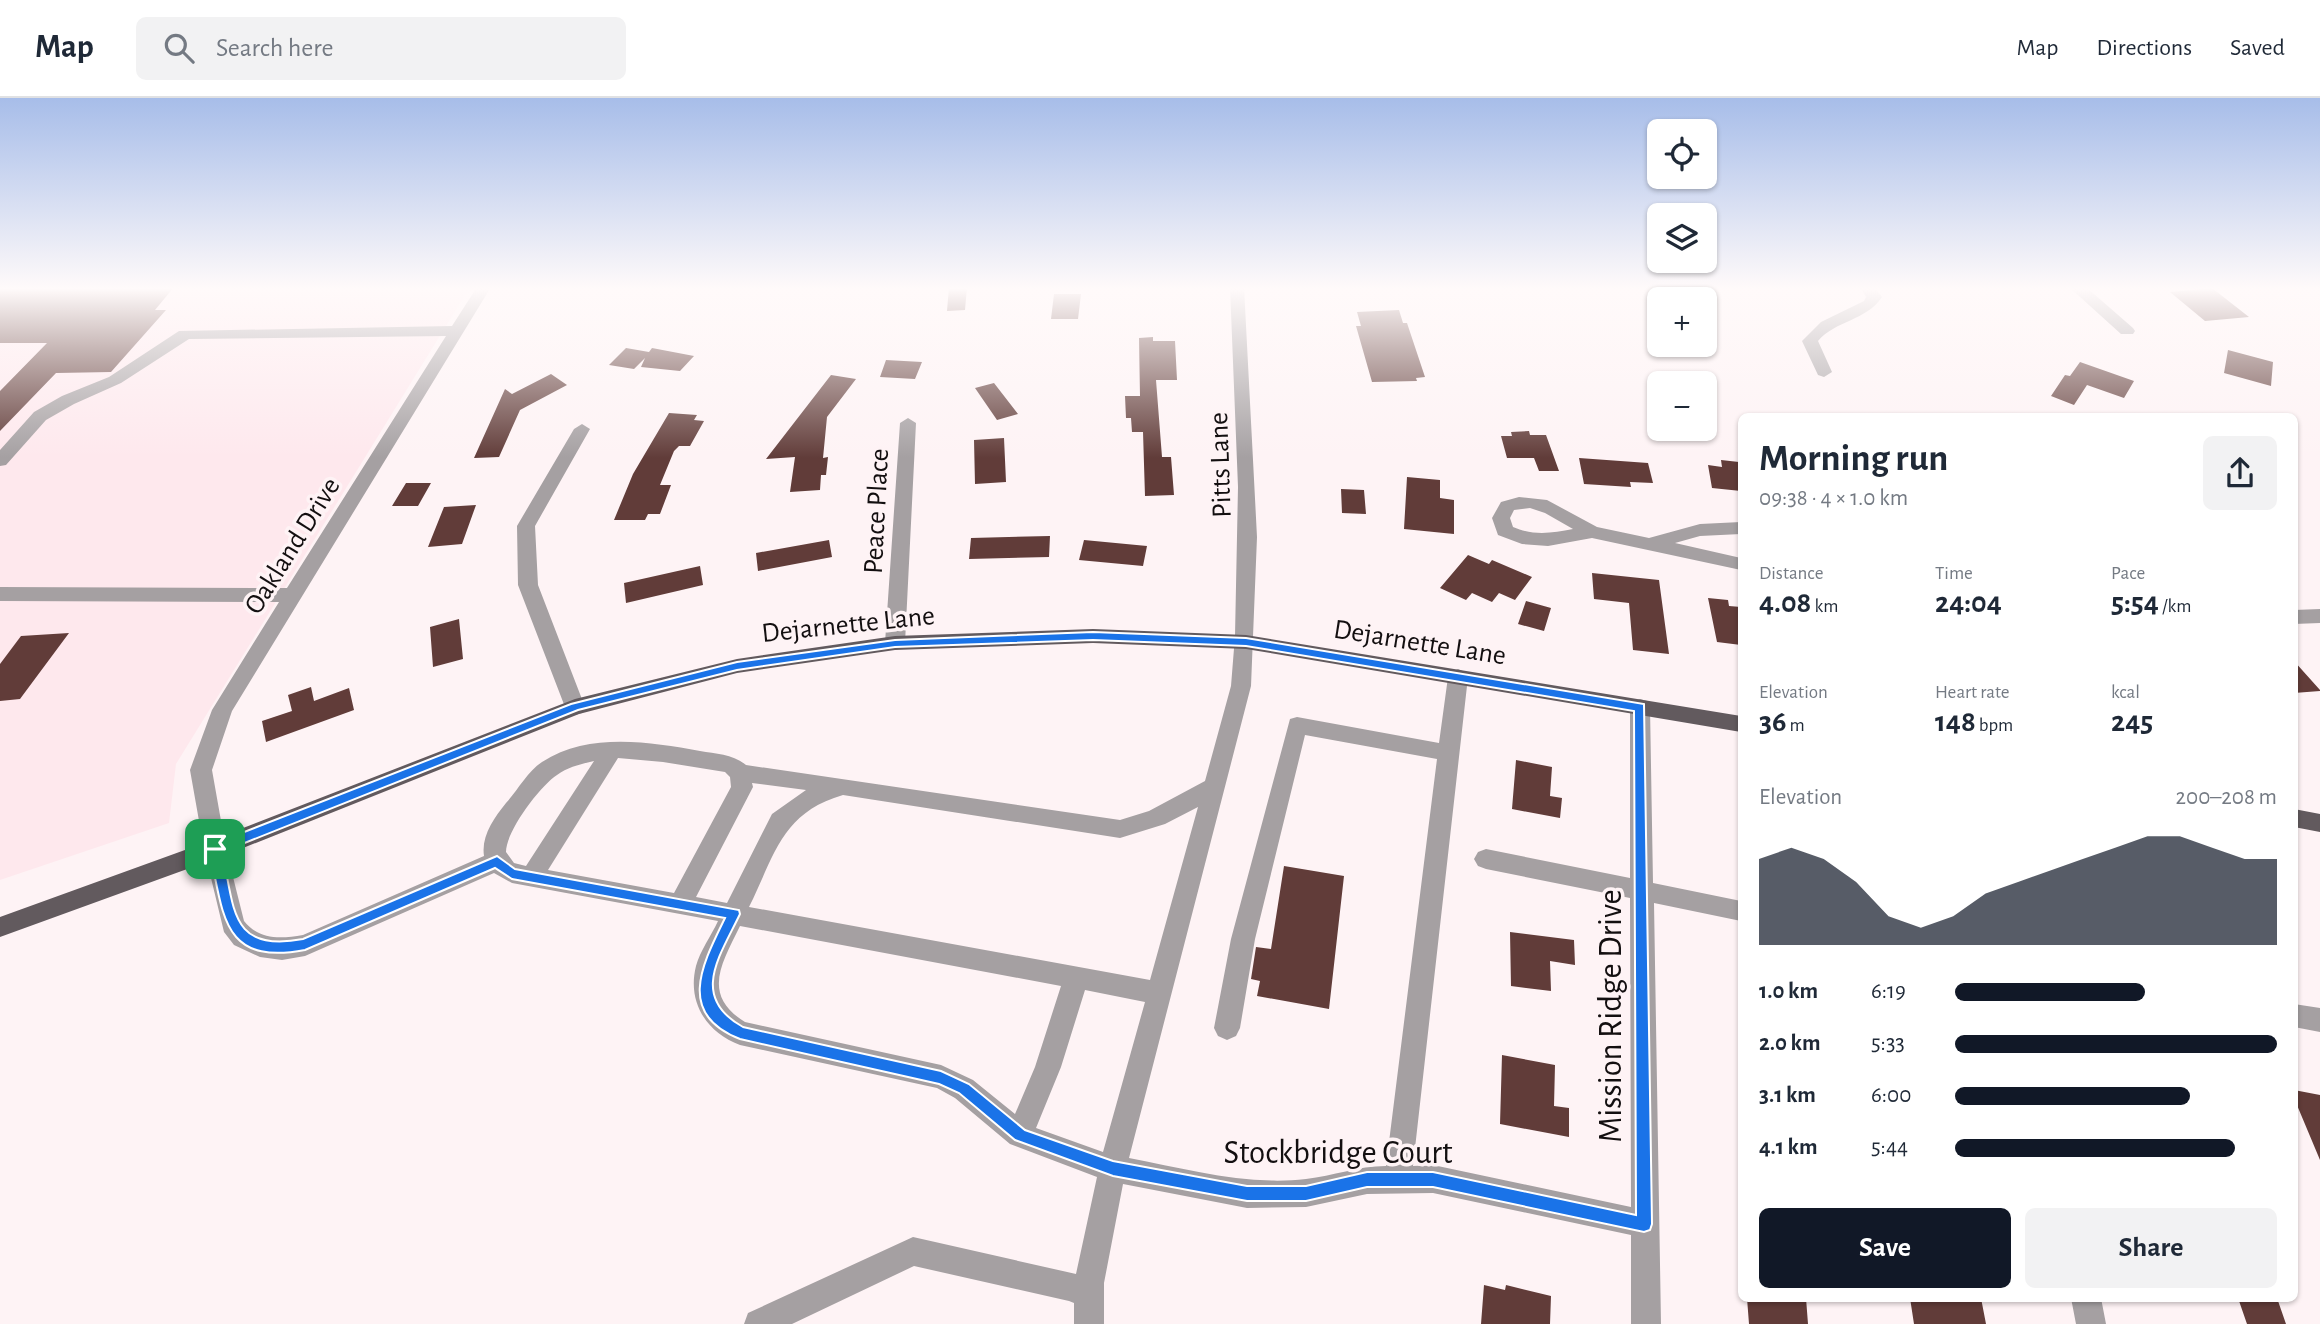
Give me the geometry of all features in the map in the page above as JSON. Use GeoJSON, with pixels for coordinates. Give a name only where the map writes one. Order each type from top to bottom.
{"type":"FeatureCollection","features":[{"type":"Feature","properties":{"kind":"main road","name":"Dejarnette Lane"},"geometry":{"type":"LineString","coordinates":[[0,927],[215,849],[575,707],[737,666],[895,643],[1093,636],[1246,642],[1738,723]]}},
{"type":"Feature","properties":{"kind":"main road"},"geometry":{"type":"LineString","coordinates":[[2298,819],[2320,823]]}},
{"type":"Feature","properties":{"kind":"street"},"geometry":{"type":"LineString","coordinates":[[0,461],[40,416],[68,400],[115,380],[169,344]]}},
{"type":"Feature","properties":{"kind":"street","name":"Oakland Drive"},"geometry":{"type":"LineString","coordinates":[[449,344],[222,710],[201,770],[215,849],[233,925],[243,938],[260,946],[282,949],[305,944],[497,861]]}},
{"type":"Feature","properties":{"kind":"street","name":"Pitts Lane"},"geometry":{"type":"LineString","coordinates":[[1089,1324],[1089,1283],[1113,1168],[1241,687],[1246,642],[1248,503],[1240,344]]}},
{"type":"Feature","properties":{"kind":"street"},"geometry":{"type":"LineString","coordinates":[[1811,344],[1824,372]]}},
{"type":"Feature","properties":{"kind":"street","name":"Peace Place"},"geometry":{"type":"LineString","coordinates":[[895,643],[908,423]]}},
{"type":"Feature","properties":{"kind":"street"},"geometry":{"type":"LineString","coordinates":[[575,707],[528,585],[526,526],[582,429]]}},
{"type":"Feature","properties":{"kind":"street"},"geometry":{"type":"LineString","coordinates":[[1651,543],[1700,530],[1738,528]]}},
{"type":"Feature","properties":{"kind":"street"},"geometry":{"type":"LineString","coordinates":[[1592,532],[1738,563]]}},
{"type":"Feature","properties":{"kind":"street"},"geometry":{"type":"LineString","coordinates":[[0,594],[293,595]]}},
{"type":"Feature","properties":{"kind":"street"},"geometry":{"type":"LineString","coordinates":[[2298,617],[2320,616]]}},
{"type":"Feature","properties":{"kind":"street"},"geometry":{"type":"LineString","coordinates":[[1398,1180],[1458,677]]}},
{"type":"Feature","properties":{"kind":"street","name":"Mission Ridge Drive"},"geometry":{"type":"LineString","coordinates":[[1640,707],[1646,1324]]}},
{"type":"Feature","properties":{"kind":"street"},"geometry":{"type":"LineString","coordinates":[[1227,1028],[1243,939],[1297,725],[1448,753]]}},
{"type":"Feature","properties":{"kind":"street"},"geometry":{"type":"LineString","coordinates":[[1159,993],[512,873],[501,867],[497,861],[495,844],[502,825],[550,768],[588,754],[623,749],[731,765],[740,772],[1120,829],[1142,825],[1166,816],[1214,786]]}},
{"type":"Feature","properties":{"kind":"street"},"geometry":{"type":"LineString","coordinates":[[531,877],[612,750]]}},
{"type":"Feature","properties":{"kind":"street"},"geometry":{"type":"LineString","coordinates":[[680,904],[742,787],[740,772]]}},
{"type":"Feature","properties":{"kind":"street","name":"Stockbridge Court"},"geometry":{"type":"LineString","coordinates":[[843,786],[821,792],[797,804],[780,820],[709,964],[705,988],[710,1008],[721,1022],[740,1033],[941,1077],[964,1089],[1020,1135],[1113,1168],[1247,1194],[1306,1193],[1367,1180],[1433,1180],[1644,1224]]}},
{"type":"Feature","properties":{"kind":"street"},"geometry":{"type":"LineString","coordinates":[[1486,859],[1738,910]]}},
{"type":"Feature","properties":{"kind":"street"},"geometry":{"type":"LineString","coordinates":[[1020,1135],[1048,1067],[1076,978]]}},
{"type":"Feature","properties":{"kind":"street"},"geometry":{"type":"LineString","coordinates":[[2298,1016],[2320,1020]]}},
{"type":"Feature","properties":{"kind":"street"},"geometry":{"type":"LineString","coordinates":[[759,1324],[914,1251],[1069,1286],[1089,1294]]}},
{"type":"Feature","properties":{"kind":"street"},"geometry":{"type":"LineString","coordinates":[[2087,1302],[2091,1324]]}},
{"type":"Feature","properties":{"kind":"shaded area"},"geometry":{"type":"Polygon","coordinates":[[[0,344],[435,344],[176,764],[169,823],[0,880],[0,344]]]}},
{"type":"Feature","properties":{"kind":"building"},"geometry":{"type":"Polygon","coordinates":[[[46,344],[136,344],[111,372],[56,373],[0,431],[0,391],[46,344]]]}},
{"type":"Feature","properties":{"kind":"building"},"geometry":{"type":"Polygon","coordinates":[[[1139,344],[1175,344],[1177,380],[1156,380],[1162,457],[1171,457],[1174,495],[1145,496],[1143,432],[1132,432],[1131,418],[1126,418],[1125,396],[1140,396],[1139,344]]]}},
{"type":"Feature","properties":{"kind":"building"},"geometry":{"type":"Polygon","coordinates":[[[1361,344],[1414,344],[1425,377],[1416,378],[1417,381],[1372,382],[1361,344]]]}},
{"type":"Feature","properties":{"kind":"building"},"geometry":{"type":"Polygon","coordinates":[[[626,348],[649,352],[652,348],[694,356],[680,371],[641,367],[645,358],[634,369],[609,365],[626,348]]]}},
{"type":"Feature","properties":{"kind":"building"},"geometry":{"type":"Polygon","coordinates":[[[2228,350],[2273,362],[2271,386],[2224,373],[2228,350]]]}},
{"type":"Feature","properties":{"kind":"building"},"geometry":{"type":"Polygon","coordinates":[[[886,360],[922,362],[915,379],[880,377],[886,360]]]}},
{"type":"Feature","properties":{"kind":"building"},"geometry":{"type":"Polygon","coordinates":[[[2080,362],[2134,381],[2124,398],[2087,385],[2074,405],[2051,396],[2065,375],[2070,376],[2080,362]]]}},
{"type":"Feature","properties":{"kind":"building"},"geometry":{"type":"Polygon","coordinates":[[[551,374],[567,385],[520,410],[499,457],[474,458],[505,389],[512,394],[551,374]]]}},
{"type":"Feature","properties":{"kind":"building"},"geometry":{"type":"Polygon","coordinates":[[[831,375],[856,379],[827,417],[823,458],[828,457],[826,475],[821,475],[820,490],[790,492],[795,457],[766,459],[831,375]]]}},
{"type":"Feature","properties":{"kind":"building"},"geometry":{"type":"Polygon","coordinates":[[[994,383],[1018,414],[997,420],[975,388],[994,383]]]}},
{"type":"Feature","properties":{"kind":"building"},"geometry":{"type":"Polygon","coordinates":[[[669,413],[697,415],[694,420],[704,421],[690,446],[679,446],[674,451],[660,485],[671,485],[660,514],[648,514],[645,520],[614,520],[633,474],[669,413]]]}},
{"type":"Feature","properties":{"kind":"building"},"geometry":{"type":"Polygon","coordinates":[[[1529,431],[1530,435],[1546,435],[1559,471],[1539,471],[1534,458],[1507,458],[1501,436],[1512,436],[1511,432],[1529,431]]]}},
{"type":"Feature","properties":{"kind":"building"},"geometry":{"type":"Polygon","coordinates":[[[1004,438],[1006,482],[975,484],[974,440],[1004,438]]]}},
{"type":"Feature","properties":{"kind":"building"},"geometry":{"type":"Polygon","coordinates":[[[1579,458],[1648,463],[1653,483],[1630,482],[1631,487],[1584,484],[1579,458]]]}},
{"type":"Feature","properties":{"kind":"building"},"geometry":{"type":"Polygon","coordinates":[[[1721,460],[1738,462],[1738,491],[1712,488],[1708,465],[1722,467],[1721,460]]]}},
{"type":"Feature","properties":{"kind":"building"},"geometry":{"type":"Polygon","coordinates":[[[1407,477],[1440,480],[1440,498],[1454,500],[1454,534],[1404,529],[1407,477]]]}},
{"type":"Feature","properties":{"kind":"building"},"geometry":{"type":"Polygon","coordinates":[[[406,483],[431,483],[418,506],[392,506],[406,483]]]}},
{"type":"Feature","properties":{"kind":"building"},"geometry":{"type":"Polygon","coordinates":[[[1341,489],[1364,490],[1366,514],[1342,513],[1341,489]]]}},
{"type":"Feature","properties":{"kind":"building"},"geometry":{"type":"Polygon","coordinates":[[[476,505],[462,544],[428,547],[444,507],[476,505]]]}},
{"type":"Feature","properties":{"kind":"building"},"geometry":{"type":"Polygon","coordinates":[[[1050,536],[1049,557],[969,559],[971,538],[1050,536]]]}},
{"type":"Feature","properties":{"kind":"building"},"geometry":{"type":"Polygon","coordinates":[[[829,540],[832,557],[758,571],[756,553],[829,540]]]}},
{"type":"Feature","properties":{"kind":"building"},"geometry":{"type":"Polygon","coordinates":[[[1084,540],[1147,546],[1143,566],[1079,560],[1084,540]]]}},
{"type":"Feature","properties":{"kind":"building"},"geometry":{"type":"Polygon","coordinates":[[[1468,555],[1489,564],[1492,560],[1532,577],[1515,600],[1499,593],[1492,602],[1472,593],[1466,600],[1440,588],[1468,555]]]}},
{"type":"Feature","properties":{"kind":"building"},"geometry":{"type":"Polygon","coordinates":[[[700,566],[703,585],[626,603],[624,583],[700,566]]]}},
{"type":"Feature","properties":{"kind":"building"},"geometry":{"type":"Polygon","coordinates":[[[1592,573],[1659,580],[1669,654],[1633,650],[1629,603],[1594,599],[1592,573]]]}},
{"type":"Feature","properties":{"kind":"building"},"geometry":{"type":"Polygon","coordinates":[[[1708,598],[1728,600],[1729,606],[1738,607],[1738,645],[1717,642],[1708,598]]]}},
{"type":"Feature","properties":{"kind":"building"},"geometry":{"type":"Polygon","coordinates":[[[1526,601],[1551,608],[1544,631],[1518,624],[1526,601]]]}},
{"type":"Feature","properties":{"kind":"building"},"geometry":{"type":"Polygon","coordinates":[[[459,619],[463,659],[433,667],[430,627],[459,619]]]}},
{"type":"Feature","properties":{"kind":"building"},"geometry":{"type":"Polygon","coordinates":[[[69,633],[20,699],[0,701],[0,664],[21,636],[69,633]]]}},
{"type":"Feature","properties":{"kind":"building"},"geometry":{"type":"Polygon","coordinates":[[[2298,665],[2320,690],[2298,693],[2298,665]]]}},
{"type":"Feature","properties":{"kind":"building"},"geometry":{"type":"Polygon","coordinates":[[[311,687],[314,701],[349,688],[354,710],[266,742],[262,721],[292,711],[288,695],[311,687]]]}},
{"type":"Feature","properties":{"kind":"building"},"geometry":{"type":"Polygon","coordinates":[[[1516,760],[1552,767],[1550,796],[1562,798],[1560,818],[1512,809],[1516,760]]]}},
{"type":"Feature","properties":{"kind":"building"},"geometry":{"type":"Polygon","coordinates":[[[1284,866],[1344,876],[1329,1009],[1257,996],[1260,981],[1251,979],[1256,947],[1271,949],[1284,866]]]}},
{"type":"Feature","properties":{"kind":"building"},"geometry":{"type":"Polygon","coordinates":[[[1510,932],[1574,940],[1575,965],[1550,961],[1551,991],[1511,986],[1510,932]]]}},
{"type":"Feature","properties":{"kind":"building"},"geometry":{"type":"Polygon","coordinates":[[[1502,1055],[1555,1065],[1554,1106],[1569,1108],[1569,1137],[1500,1124],[1502,1055]]]}},
{"type":"Feature","properties":{"kind":"building"},"geometry":{"type":"Polygon","coordinates":[[[2298,1091],[2320,1095],[2320,1160],[2298,1108],[2298,1091]]]}},
{"type":"Feature","properties":{"kind":"building"},"geometry":{"type":"Polygon","coordinates":[[[1484,1285],[1505,1290],[1506,1285],[1551,1296],[1550,1324],[1481,1324],[1484,1285]]]}},
{"type":"Feature","properties":{"kind":"building"},"geometry":{"type":"Polygon","coordinates":[[[1747,1302],[1806,1302],[1808,1324],[1749,1324],[1747,1302]]]}},
{"type":"Feature","properties":{"kind":"building"},"geometry":{"type":"Polygon","coordinates":[[[1911,1302],[1982,1302],[1986,1324],[1914,1324],[1911,1302]]]}},
{"type":"Feature","properties":{"kind":"building"},"geometry":{"type":"Polygon","coordinates":[[[2239,1302],[2278,1302],[2286,1324],[2247,1324],[2239,1302]]]}},
{"type":"Feature","properties":{"kind":"route"},"geometry":{"type":"LineString","coordinates":[[1093,636],[1246,642],[1640,707],[1644,1224],[1433,1180],[1367,1180],[1306,1193],[1247,1194],[1113,1168],[1020,1135],[964,1089],[941,1077],[740,1033],[721,1022],[710,1008],[705,988],[709,964],[734,914],[512,873],[501,867],[497,861],[305,944],[282,949],[260,946],[243,938],[233,925],[215,849],[575,707],[737,666],[895,643],[1093,636]]}}]}
